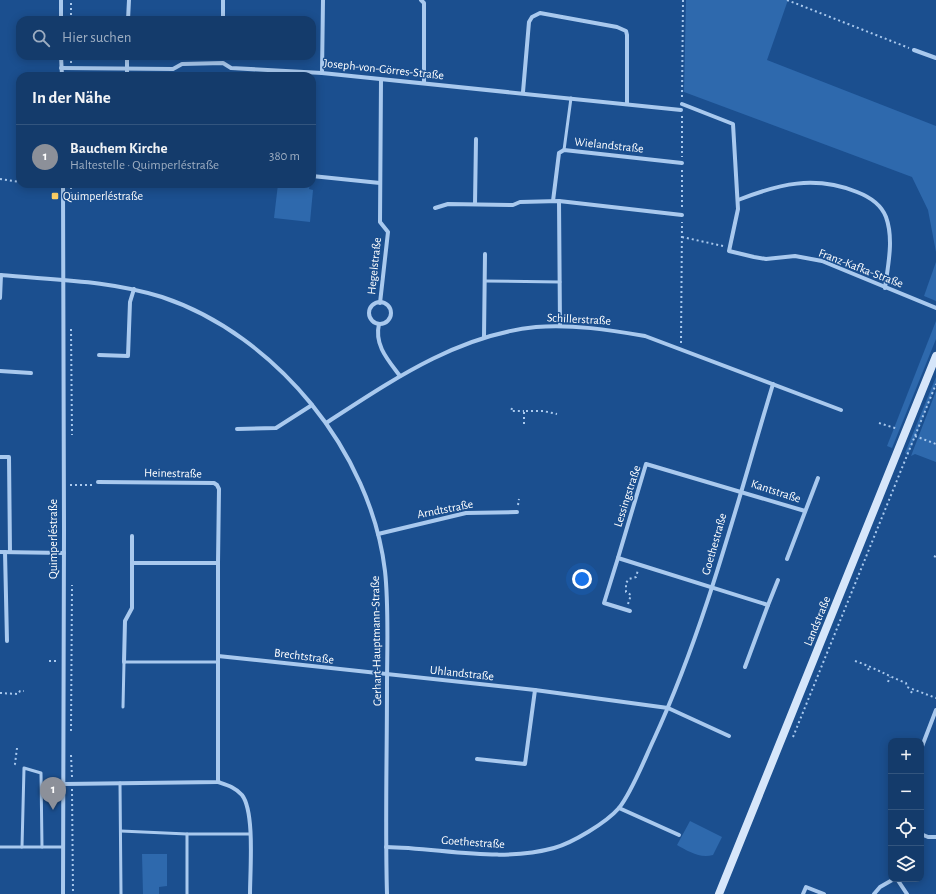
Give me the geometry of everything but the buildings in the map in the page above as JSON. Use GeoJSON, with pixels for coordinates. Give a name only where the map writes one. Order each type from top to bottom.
{"type":"FeatureCollection","features":[{"type":"Feature","properties":{"kind":"street"},"geometry":{"type":"LineString","coordinates":[[61,0],[61,16]]}},
{"type":"Feature","properties":{"kind":"street"},"geometry":{"type":"LineString","coordinates":[[128,16],[129,0]]}},
{"type":"Feature","properties":{"kind":"street"},"geometry":{"type":"LineString","coordinates":[[223,0],[223,16]]}},
{"type":"Feature","properties":{"kind":"street"},"geometry":{"type":"LineString","coordinates":[[322,73],[323,0]]}},
{"type":"Feature","properties":{"kind":"street"},"geometry":{"type":"LineString","coordinates":[[421,0],[424,4],[424,83]]}},
{"type":"Feature","properties":{"kind":"street"},"geometry":{"type":"LineString","coordinates":[[523,92],[529,22],[532,17],[540,13],[617,27],[626,31],[627,104]]}},
{"type":"Feature","properties":{"kind":"street"},"geometry":{"type":"LineString","coordinates":[[914,50],[936,58]]}},
{"type":"Feature","properties":{"kind":"street"},"geometry":{"type":"LineString","coordinates":[[62,60],[62,72]]}},
{"type":"Feature","properties":{"kind":"street"},"geometry":{"type":"LineString","coordinates":[[127,60],[127,72]]}},
{"type":"Feature","properties":{"kind":"street","name":"Joseph-von-Görres-Straße"},"geometry":{"type":"LineString","coordinates":[[62,68],[173,69],[182,64],[222,63],[231,68],[281,69],[312,72]]}},
{"type":"Feature","properties":{"kind":"street","name":"Joseph-von-Görres-Straße"},"geometry":{"type":"LineString","coordinates":[[316,72],[381,80],[523,92],[682,110]]}},
{"type":"Feature","properties":{"kind":"street"},"geometry":{"type":"LineString","coordinates":[[316,176],[380,183],[381,80]]}},
{"type":"Feature","properties":{"kind":"street"},"geometry":{"type":"LineString","coordinates":[[682,104],[733,124],[738,209],[729,251]]}},
{"type":"Feature","properties":{"kind":"street"},"geometry":{"type":"LineString","coordinates":[[475,204],[476,139]]}},
{"type":"Feature","properties":{"kind":"street","name":"Wielandstraße"},"geometry":{"type":"LineString","coordinates":[[553,201],[559,153],[564,150],[682,163]]}},
{"type":"Feature","properties":{"kind":"street"},"geometry":{"type":"LineString","coordinates":[[738,200],[757,192],[792,184],[810,182],[831,184],[866,196],[877,203],[887,219],[890,241],[885,288]]}},
{"type":"Feature","properties":{"kind":"street","name":"Hegelstraße"},"geometry":{"type":"LineString","coordinates":[[380,183],[380,222],[388,232],[380,303]]}},
{"type":"Feature","properties":{"kind":"street","name":"Quimperléstraße"},"geometry":{"type":"LineString","coordinates":[[63,188],[63,894]]}},
{"type":"Feature","properties":{"kind":"street"},"geometry":{"type":"LineString","coordinates":[[435,208],[448,204],[513,205],[520,202],[560,201],[682,215]]}},
{"type":"Feature","properties":{"kind":"street"},"geometry":{"type":"LineString","coordinates":[[560,201],[560,326]]}},
{"type":"Feature","properties":{"kind":"street","name":"Franz-Kafka-Straße"},"geometry":{"type":"LineString","coordinates":[[729,251],[766,259],[796,256],[822,261],[936,308]]}},
{"type":"Feature","properties":{"kind":"street"},"geometry":{"type":"LineString","coordinates":[[484,337],[485,254]]}},
{"type":"Feature","properties":{"kind":"street"},"geometry":{"type":"LineString","coordinates":[[0,298],[1,275]]}},
{"type":"Feature","properties":{"kind":"street","name":"Gerhart-Hauptmann-Straße"},"geometry":{"type":"LineString","coordinates":[[1,275],[113,285],[134,289],[163,298],[223,326],[254,348],[278,368],[302,392],[326,423],[354,472],[369,504],[378,534],[385,572],[387,675],[387,894]]}},
{"type":"Feature","properties":{"kind":"street"},"geometry":{"type":"LineString","coordinates":[[99,355],[128,356],[130,302],[134,289]]}},
{"type":"Feature","properties":{"kind":"street"},"geometry":{"type":"LineString","coordinates":[[380,303],[387,306],[390,316],[386,322],[379,324],[372,321],[369,311],[373,305],[380,303]]}},
{"type":"Feature","properties":{"kind":"street"},"geometry":{"type":"LineString","coordinates":[[379,324],[377,334],[382,352],[400,376]]}},
{"type":"Feature","properties":{"kind":"street","name":"Schillerstraße"},"geometry":{"type":"LineString","coordinates":[[326,423],[400,376],[432,358],[484,337],[536,327],[560,326],[617,331],[645,336],[681,348],[841,410]]}},
{"type":"Feature","properties":{"kind":"street","name":"Landstraße"},"geometry":{"type":"LineString","coordinates":[[719,894],[936,356]]}},
{"type":"Feature","properties":{"kind":"street"},"geometry":{"type":"LineString","coordinates":[[0,371],[31,373]]}},
{"type":"Feature","properties":{"kind":"street","name":"Goethestraße"},"geometry":{"type":"LineString","coordinates":[[386,846],[498,855],[535,852],[554,848],[571,840],[604,820],[619,808],[668,708],[712,587],[773,384]]}},
{"type":"Feature","properties":{"kind":"street"},"geometry":{"type":"LineString","coordinates":[[237,429],[276,428],[312,405]]}},
{"type":"Feature","properties":{"kind":"street"},"geometry":{"type":"LineString","coordinates":[[0,457],[9,457],[10,552]]}},
{"type":"Feature","properties":{"kind":"street","name":"Lessingstraße"},"geometry":{"type":"LineString","coordinates":[[628,610],[604,603],[646,464],[740,490]]}},
{"type":"Feature","properties":{"kind":"street","name":"Kantstraße"},"geometry":{"type":"LineString","coordinates":[[787,559],[818,478]]}},
{"type":"Feature","properties":{"kind":"street","name":"Heinestraße"},"geometry":{"type":"LineString","coordinates":[[98,484],[214,483],[217,485],[218,782]]}},
{"type":"Feature","properties":{"kind":"street","name":"Kantstraße"},"geometry":{"type":"LineString","coordinates":[[740,490],[805,511]]}},
{"type":"Feature","properties":{"kind":"street","name":"Arndtstraße"},"geometry":{"type":"LineString","coordinates":[[378,534],[466,513],[517,512]]}},
{"type":"Feature","properties":{"kind":"street"},"geometry":{"type":"LineString","coordinates":[[124,662],[125,621],[132,608],[132,536]]}},
{"type":"Feature","properties":{"kind":"street"},"geometry":{"type":"LineString","coordinates":[[6,641],[2,552],[64,553]]}},
{"type":"Feature","properties":{"kind":"street"},"geometry":{"type":"LineString","coordinates":[[618,558],[768,605]]}},
{"type":"Feature","properties":{"kind":"street"},"geometry":{"type":"LineString","coordinates":[[132,563],[218,562]]}},
{"type":"Feature","properties":{"kind":"street"},"geometry":{"type":"LineString","coordinates":[[745,666],[778,580]]}},
{"type":"Feature","properties":{"kind":"street","name":"Brechtstraße"},"geometry":{"type":"LineString","coordinates":[[218,656],[387,675]]}},
{"type":"Feature","properties":{"kind":"street","name":"Uhlandstraße"},"geometry":{"type":"LineString","coordinates":[[387,675],[535,690],[668,708]]}},
{"type":"Feature","properties":{"kind":"street"},"geometry":{"type":"LineString","coordinates":[[477,760],[525,764],[535,690]]}},
{"type":"Feature","properties":{"kind":"street"},"geometry":{"type":"LineString","coordinates":[[668,708],[729,736]]}},
{"type":"Feature","properties":{"kind":"street"},"geometry":{"type":"LineString","coordinates":[[924,741],[936,710]]}},
{"type":"Feature","properties":{"kind":"street"},"geometry":{"type":"LineString","coordinates":[[64,784],[218,782],[234,788],[243,796],[250,813],[250,894]]}},
{"type":"Feature","properties":{"kind":"street"},"geometry":{"type":"LineString","coordinates":[[619,808],[678,835]]}},
{"type":"Feature","properties":{"kind":"street"},"geometry":{"type":"LineString","coordinates":[[924,835],[936,837]]}},
{"type":"Feature","properties":{"kind":"street"},"geometry":{"type":"LineString","coordinates":[[874,894],[880,887],[890,882]]}},
{"type":"Feature","properties":{"kind":"street"},"geometry":{"type":"LineString","coordinates":[[898,882],[907,894]]}},
{"type":"Feature","properties":{"kind":"street"},"geometry":{"type":"LineString","coordinates":[[803,894],[806,887],[824,894]]}},
{"type":"Feature","properties":{"kind":"lane"},"geometry":{"type":"LineString","coordinates":[[564,150],[571,98]]}},
{"type":"Feature","properties":{"kind":"lane"},"geometry":{"type":"LineString","coordinates":[[485,281],[560,282]]}},
{"type":"Feature","properties":{"kind":"lane"},"geometry":{"type":"LineString","coordinates":[[123,707],[124,662],[218,662]]}},
{"type":"Feature","properties":{"kind":"lane"},"geometry":{"type":"LineString","coordinates":[[22,847],[24,768],[41,773],[42,847]]}},
{"type":"Feature","properties":{"kind":"lane"},"geometry":{"type":"LineString","coordinates":[[120,783],[121,894]]}},
{"type":"Feature","properties":{"kind":"lane"},"geometry":{"type":"LineString","coordinates":[[121,831],[187,834],[250,834]]}},
{"type":"Feature","properties":{"kind":"lane"},"geometry":{"type":"LineString","coordinates":[[186,894],[187,834]]}},
{"type":"Feature","properties":{"kind":"lane"},"geometry":{"type":"LineString","coordinates":[[0,847],[64,847]]}},
{"type":"Feature","properties":{"kind":"path"},"geometry":{"type":"LineString","coordinates":[[71,0],[71,16]]}},
{"type":"Feature","properties":{"kind":"path"},"geometry":{"type":"LineString","coordinates":[[682,104],[683,0]]}},
{"type":"Feature","properties":{"kind":"path"},"geometry":{"type":"LineString","coordinates":[[787,0],[914,50]]}},
{"type":"Feature","properties":{"kind":"path"},"geometry":{"type":"LineString","coordinates":[[681,348],[682,110]]}},
{"type":"Feature","properties":{"kind":"path"},"geometry":{"type":"LineString","coordinates":[[0,179],[16,181]]}},
{"type":"Feature","properties":{"kind":"path"},"geometry":{"type":"LineString","coordinates":[[682,237],[723,246],[729,251]]}},
{"type":"Feature","properties":{"kind":"path"},"geometry":{"type":"LineString","coordinates":[[791,741],[936,384]]}},
{"type":"Feature","properties":{"kind":"path"},"geometry":{"type":"LineString","coordinates":[[512,408],[511,411],[525,414],[543,411],[557,414]]}},
{"type":"Feature","properties":{"kind":"path"},"geometry":{"type":"LineString","coordinates":[[524,424],[525,414]]}},
{"type":"Feature","properties":{"kind":"path"},"geometry":{"type":"LineString","coordinates":[[878,423],[936,444]]}},
{"type":"Feature","properties":{"kind":"path"},"geometry":{"type":"LineString","coordinates":[[63,485],[98,484]]}},
{"type":"Feature","properties":{"kind":"path"},"geometry":{"type":"LineString","coordinates":[[628,610],[631,596],[626,592],[626,583],[629,579],[636,577],[640,565]]}},
{"type":"Feature","properties":{"kind":"path"},"geometry":{"type":"LineString","coordinates":[[855,661],[878,669],[890,677],[906,683],[907,687],[936,698]]}},
{"type":"Feature","properties":{"kind":"path"},"geometry":{"type":"LineString","coordinates":[[868,670],[870,666]]}},
{"type":"Feature","properties":{"kind":"path"},"geometry":{"type":"LineString","coordinates":[[888,682],[890,677]]}},
{"type":"Feature","properties":{"kind":"path"},"geometry":{"type":"LineString","coordinates":[[911,693],[913,689]]}},
{"type":"Feature","properties":{"kind":"path"},"geometry":{"type":"LineString","coordinates":[[0,693],[18,694],[20,691],[24,691]]}},
{"type":"Feature","properties":{"kind":"path"},"geometry":{"type":"LineString","coordinates":[[17,748],[16,764],[24,768]]}},
{"type":"Feature","properties":{"kind":"shaded area"},"geometry":{"type":"Polygon","coordinates":[[[686,0],[788,0],[767,60],[936,126],[936,252],[928,210],[912,177],[684,92],[686,0]]]}},
{"type":"Feature","properties":{"kind":"shaded area"},"geometry":{"type":"Polygon","coordinates":[[[278,188],[309,188],[313,190],[310,222],[274,218],[278,188]]]}},
{"type":"Feature","properties":{"kind":"shaded area"},"geometry":{"type":"Polygon","coordinates":[[[936,262],[936,301],[924,296],[936,262]]]}},
{"type":"Feature","properties":{"kind":"shaded area"},"geometry":{"type":"Polygon","coordinates":[[[936,321],[936,339],[892,448],[887,446],[936,321]]]}},
{"type":"Feature","properties":{"kind":"shaded area"},"geometry":{"type":"Polygon","coordinates":[[[936,377],[936,385],[908,455],[905,453],[936,377]]]}},
{"type":"Feature","properties":{"kind":"shaded area"},"geometry":{"type":"Polygon","coordinates":[[[936,391],[936,462],[915,454],[911,456],[936,391]]]}},
{"type":"Feature","properties":{"kind":"shaded area"},"geometry":{"type":"Polygon","coordinates":[[[690,821],[722,837],[713,855],[699,855],[677,845],[690,821]]]}},
{"type":"Feature","properties":{"kind":"shaded area"},"geometry":{"type":"Polygon","coordinates":[[[142,854],[167,854],[167,886],[159,887],[159,894],[143,894],[142,854]]]}},
{"type":"Feature","properties":{"kind":"place","name":"Quimperléstraße"},"geometry":{"type":"Point","coordinates":[55,196]}},
{"type":"Feature","properties":{"kind":"place","name":"Bauchem Kirche"},"geometry":{"type":"Point","coordinates":[53,810]}}]}
